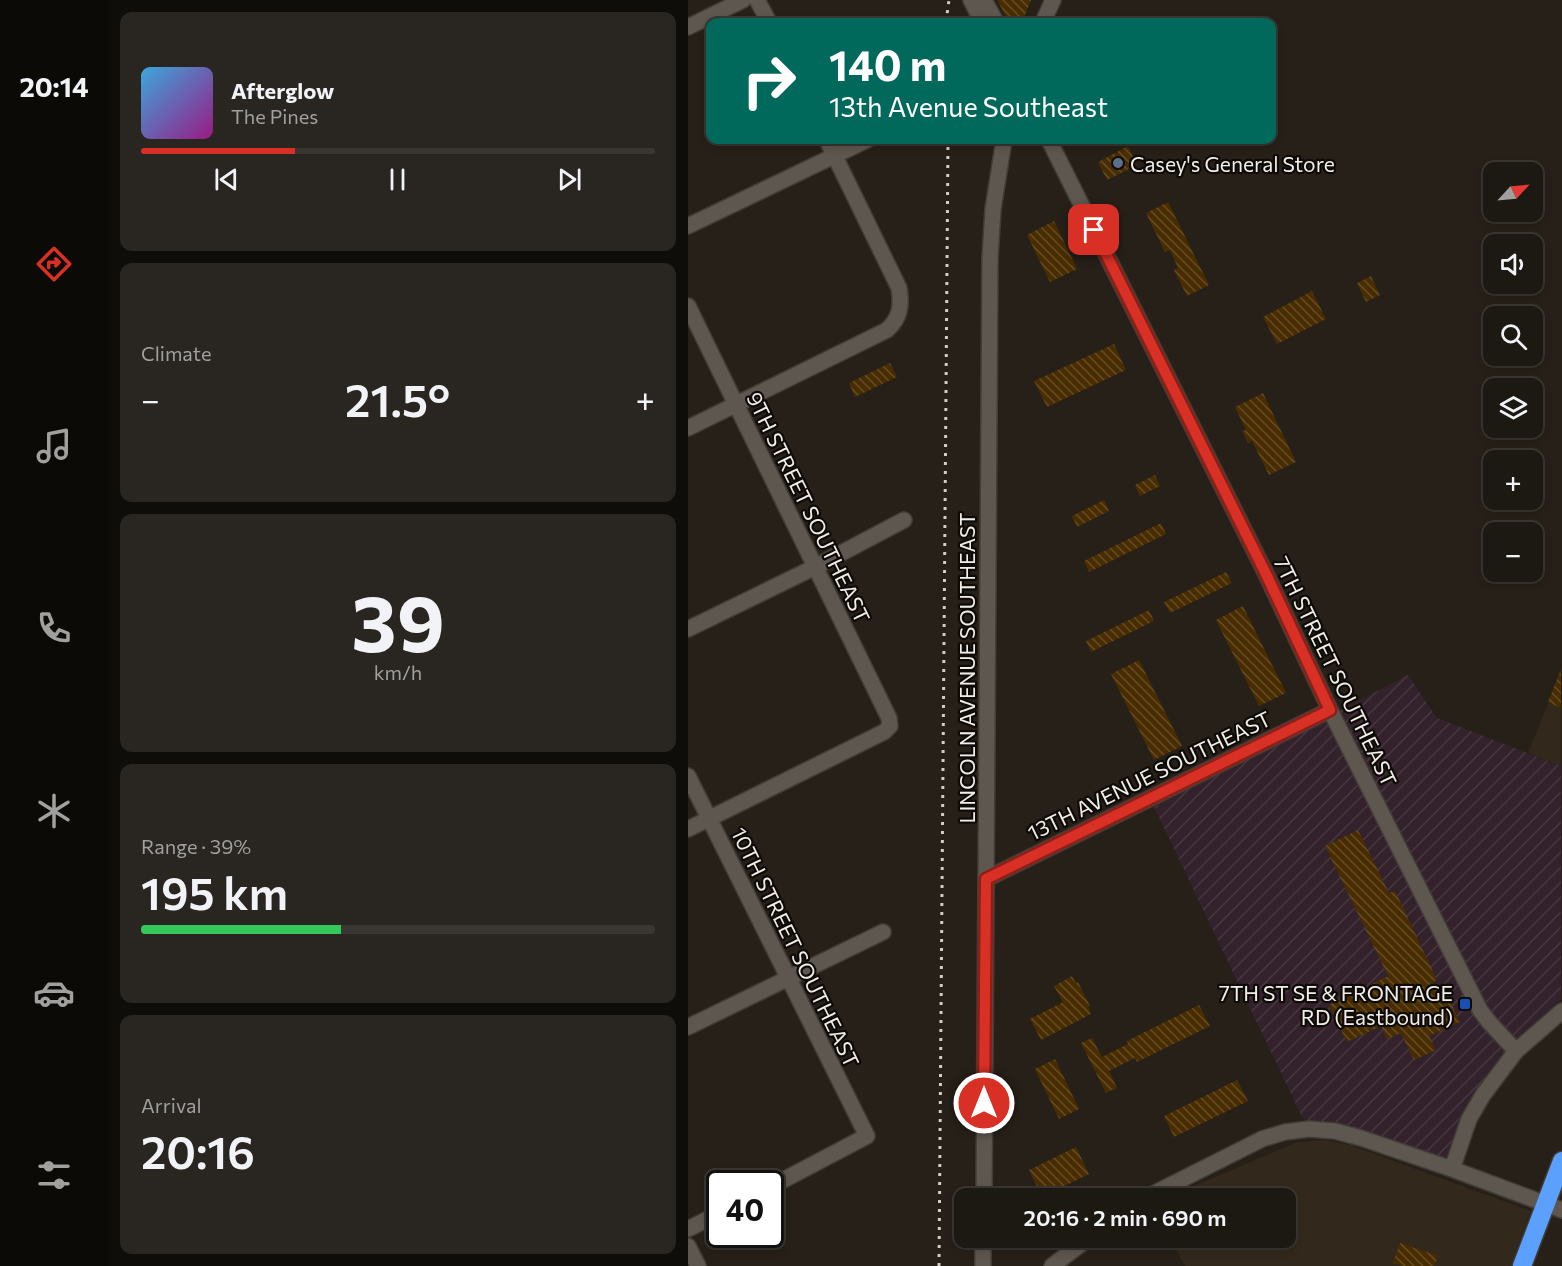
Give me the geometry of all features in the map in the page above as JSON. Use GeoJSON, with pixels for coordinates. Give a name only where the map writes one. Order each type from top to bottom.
{"type":"FeatureCollection","features":[{"type":"Feature","properties":{"kind":"highway"},"geometry":{"type":"LineString","coordinates":[[1522,1266],[1553,1207],[1561,1161]]}},
{"type":"Feature","properties":{"kind":"street"},"geometry":{"type":"LineString","coordinates":[[706,18],[743,0]]}},
{"type":"Feature","properties":{"kind":"street"},"geometry":{"type":"LineString","coordinates":[[757,0],[767,18]]}},
{"type":"Feature","properties":{"kind":"street"},"geometry":{"type":"LineString","coordinates":[[971,0],[980,18]]}},
{"type":"Feature","properties":{"kind":"street"},"geometry":{"type":"LineString","coordinates":[[985,0],[994,18]]}},
{"type":"Feature","properties":{"kind":"street"},"geometry":{"type":"LineString","coordinates":[[1046,18],[1053,0]]}},
{"type":"Feature","properties":{"kind":"street"},"geometry":{"type":"LineString","coordinates":[[688,27],[706,18]]}},
{"type":"Feature","properties":{"kind":"street"},"geometry":{"type":"LineString","coordinates":[[688,428],[887,330],[895,322],[902,301],[899,288],[829,144]]}},
{"type":"Feature","properties":{"kind":"street"},"geometry":{"type":"LineString","coordinates":[[688,226],[858,144]]}},
{"type":"Feature","properties":{"kind":"street","name":"LINCOLN AVENUE SOUTHEAST"},"geometry":{"type":"LineString","coordinates":[[984,1188],[990,258],[993,209],[1003,144]]}},
{"type":"Feature","properties":{"kind":"street","name":"7TH STREET SOUTHEAST"},"geometry":{"type":"LineString","coordinates":[[1051,144],[1480,1010],[1516,1051]]}},
{"type":"Feature","properties":{"kind":"street","name":"9TH STREET SOUTHEAST"},"geometry":{"type":"LineString","coordinates":[[688,306],[889,718],[890,726],[884,732],[709,819]]}},
{"type":"Feature","properties":{"kind":"street"},"geometry":{"type":"LineString","coordinates":[[688,629],[815,567],[904,520]]}},
{"type":"Feature","properties":{"kind":"street","name":"13TH AVENUE SOUTHEAST"},"geometry":{"type":"LineString","coordinates":[[986,879],[1330,710]]}},
{"type":"Feature","properties":{"kind":"street","name":"10TH STREET SOUTHEAST"},"geometry":{"type":"LineString","coordinates":[[688,776],[867,1136],[784,1179]]}},
{"type":"Feature","properties":{"kind":"street"},"geometry":{"type":"LineString","coordinates":[[688,829],[709,819]]}},
{"type":"Feature","properties":{"kind":"street"},"geometry":{"type":"LineString","coordinates":[[688,1027],[883,932]]}},
{"type":"Feature","properties":{"kind":"street"},"geometry":{"type":"LineString","coordinates":[[1452,1169],[1469,1119],[1483,1095],[1516,1051],[1561,1011]]}},
{"type":"Feature","properties":{"kind":"street"},"geometry":{"type":"LineString","coordinates":[[1165,1188],[1262,1139],[1285,1132],[1309,1129],[1344,1133],[1452,1169],[1553,1207]]}},
{"type":"Feature","properties":{"kind":"street"},"geometry":{"type":"LineString","coordinates":[[688,1229],[706,1220]]}},
{"type":"Feature","properties":{"kind":"street"},"geometry":{"type":"LineString","coordinates":[[688,1246],[698,1266]]}},
{"type":"Feature","properties":{"kind":"street"},"geometry":{"type":"LineString","coordinates":[[983,1266],[984,1248]]}},
{"type":"Feature","properties":{"kind":"street"},"geometry":{"type":"LineString","coordinates":[[1052,1266],[1076,1248]]}},
{"type":"Feature","properties":{"kind":"shaded area"},"geometry":{"type":"Polygon","coordinates":[[[1561,671],[1561,766],[1528,753],[1561,671]]]}},
{"type":"Feature","properties":{"kind":"shaded area"},"geometry":{"type":"Polygon","coordinates":[[[1408,675],[1437,718],[1561,766],[1561,999],[1518,1039],[1486,1076],[1445,1159],[1377,1134],[1348,1126],[1303,1119],[1154,807],[1408,675]]]}},
{"type":"Feature","properties":{"kind":"shaded area"},"geometry":{"type":"Polygon","coordinates":[[[1324,1140],[1350,1145],[1531,1211],[1511,1266],[1185,1266],[1175,1248],[1296,1248],[1296,1188],[1189,1188],[1297,1142],[1324,1140]]]}},
{"type":"Feature","properties":{"kind":"building"},"geometry":{"type":"Polygon","coordinates":[[[997,0],[1031,0],[1024,18],[1007,18],[997,0]]]}},
{"type":"Feature","properties":{"kind":"building","name":"Casey's General Store"},"geometry":{"type":"Polygon","coordinates":[[[1128,146],[1137,165],[1107,180],[1098,162],[1128,146]]]}},
{"type":"Feature","properties":{"kind":"building"},"geometry":{"type":"Polygon","coordinates":[[[1168,202],[1209,285],[1187,296],[1174,270],[1178,268],[1170,250],[1165,252],[1146,213],[1168,202]]]}},
{"type":"Feature","properties":{"kind":"building"},"geometry":{"type":"Polygon","coordinates":[[[1054,221],[1077,269],[1050,282],[1027,235],[1054,221]]]}},
{"type":"Feature","properties":{"kind":"building"},"geometry":{"type":"Polygon","coordinates":[[[1371,276],[1380,295],[1366,302],[1357,283],[1371,276]]]}},
{"type":"Feature","properties":{"kind":"building"},"geometry":{"type":"Polygon","coordinates":[[[1312,291],[1326,319],[1277,344],[1263,317],[1312,291]]]}},
{"type":"Feature","properties":{"kind":"building"},"geometry":{"type":"Polygon","coordinates":[[[1114,344],[1126,370],[1047,407],[1034,381],[1114,344]]]}},
{"type":"Feature","properties":{"kind":"building"},"geometry":{"type":"Polygon","coordinates":[[[890,363],[897,377],[855,397],[849,383],[890,363]]]}},
{"type":"Feature","properties":{"kind":"building"},"geometry":{"type":"Polygon","coordinates":[[[1263,393],[1296,462],[1269,475],[1252,441],[1248,443],[1242,431],[1246,430],[1235,407],[1263,393]]]}},
{"type":"Feature","properties":{"kind":"building"},"geometry":{"type":"Polygon","coordinates":[[[1155,475],[1160,486],[1140,496],[1135,485],[1155,475]]]}},
{"type":"Feature","properties":{"kind":"building"},"geometry":{"type":"Polygon","coordinates":[[[1104,500],[1109,511],[1077,527],[1072,516],[1104,500]]]}},
{"type":"Feature","properties":{"kind":"building"},"geometry":{"type":"Polygon","coordinates":[[[1161,523],[1166,534],[1089,572],[1084,561],[1161,523]]]}},
{"type":"Feature","properties":{"kind":"building"},"geometry":{"type":"Polygon","coordinates":[[[1226,572],[1232,583],[1170,613],[1164,602],[1226,572]]]}},
{"type":"Feature","properties":{"kind":"building"},"geometry":{"type":"Polygon","coordinates":[[[1243,606],[1286,693],[1259,706],[1216,620],[1243,606]]]}},
{"type":"Feature","properties":{"kind":"building"},"geometry":{"type":"Polygon","coordinates":[[[1149,610],[1154,621],[1091,652],[1086,641],[1149,610]]]}},
{"type":"Feature","properties":{"kind":"building"},"geometry":{"type":"Polygon","coordinates":[[[1139,660],[1182,746],[1154,760],[1111,674],[1139,660]]]}},
{"type":"Feature","properties":{"kind":"building"},"geometry":{"type":"Polygon","coordinates":[[[1561,669],[1561,708],[1548,702],[1561,669]]]}},
{"type":"Feature","properties":{"kind":"building"},"geometry":{"type":"Polygon","coordinates":[[[1358,830],[1389,893],[1395,891],[1437,980],[1433,982],[1443,1004],[1450,1001],[1460,1022],[1429,1036],[1436,1050],[1414,1060],[1401,1033],[1387,1039],[1381,1026],[1347,1042],[1329,1005],[1388,976],[1325,846],[1358,830]]]}},
{"type":"Feature","properties":{"kind":"building"},"geometry":{"type":"Polygon","coordinates":[[[1072,976],[1076,983],[1078,982],[1090,1006],[1088,1007],[1091,1014],[1041,1040],[1030,1019],[1063,1002],[1054,986],[1072,976]]]}},
{"type":"Feature","properties":{"kind":"building"},"geometry":{"type":"Polygon","coordinates":[[[1199,1005],[1210,1026],[1137,1062],[1135,1058],[1109,1071],[1117,1088],[1106,1093],[1081,1043],[1092,1038],[1102,1057],[1128,1044],[1127,1041],[1199,1005]]]}},
{"type":"Feature","properties":{"kind":"building"},"geometry":{"type":"Polygon","coordinates":[[[1055,1059],[1079,1109],[1059,1119],[1035,1069],[1055,1059]]]}},
{"type":"Feature","properties":{"kind":"building"},"geometry":{"type":"Polygon","coordinates":[[[1237,1080],[1248,1101],[1174,1137],[1164,1116],[1237,1080]]]}},
{"type":"Feature","properties":{"kind":"building"},"geometry":{"type":"Polygon","coordinates":[[[1076,1147],[1089,1174],[1060,1188],[1038,1188],[1029,1170],[1076,1147]]]}},
{"type":"Feature","properties":{"kind":"building"},"geometry":{"type":"Polygon","coordinates":[[[1400,1243],[1438,1256],[1434,1266],[1402,1266],[1393,1263],[1400,1243]]]}},
{"type":"Feature","properties":{"kind":"railway"},"geometry":{"type":"LineString","coordinates":[[947,18],[949,0]]}},
{"type":"Feature","properties":{"kind":"railway"},"geometry":{"type":"LineString","coordinates":[[939,1266],[948,144]]}},
{"type":"Feature","properties":{"kind":"place","name":"Casey's General Store"},"geometry":{"type":"Point","coordinates":[1118,163]}},
{"type":"Feature","properties":{"kind":"place","name":"7TH ST SE & FRONTAGE RD (Eastbound)"},"geometry":{"type":"Point","coordinates":[1465,1004]}},
{"type":"Feature","properties":{"kind":"route"},"geometry":{"type":"LineString","coordinates":[[984,1103],[986,879],[1330,710],[1266,574],[1094,230]]}}]}
